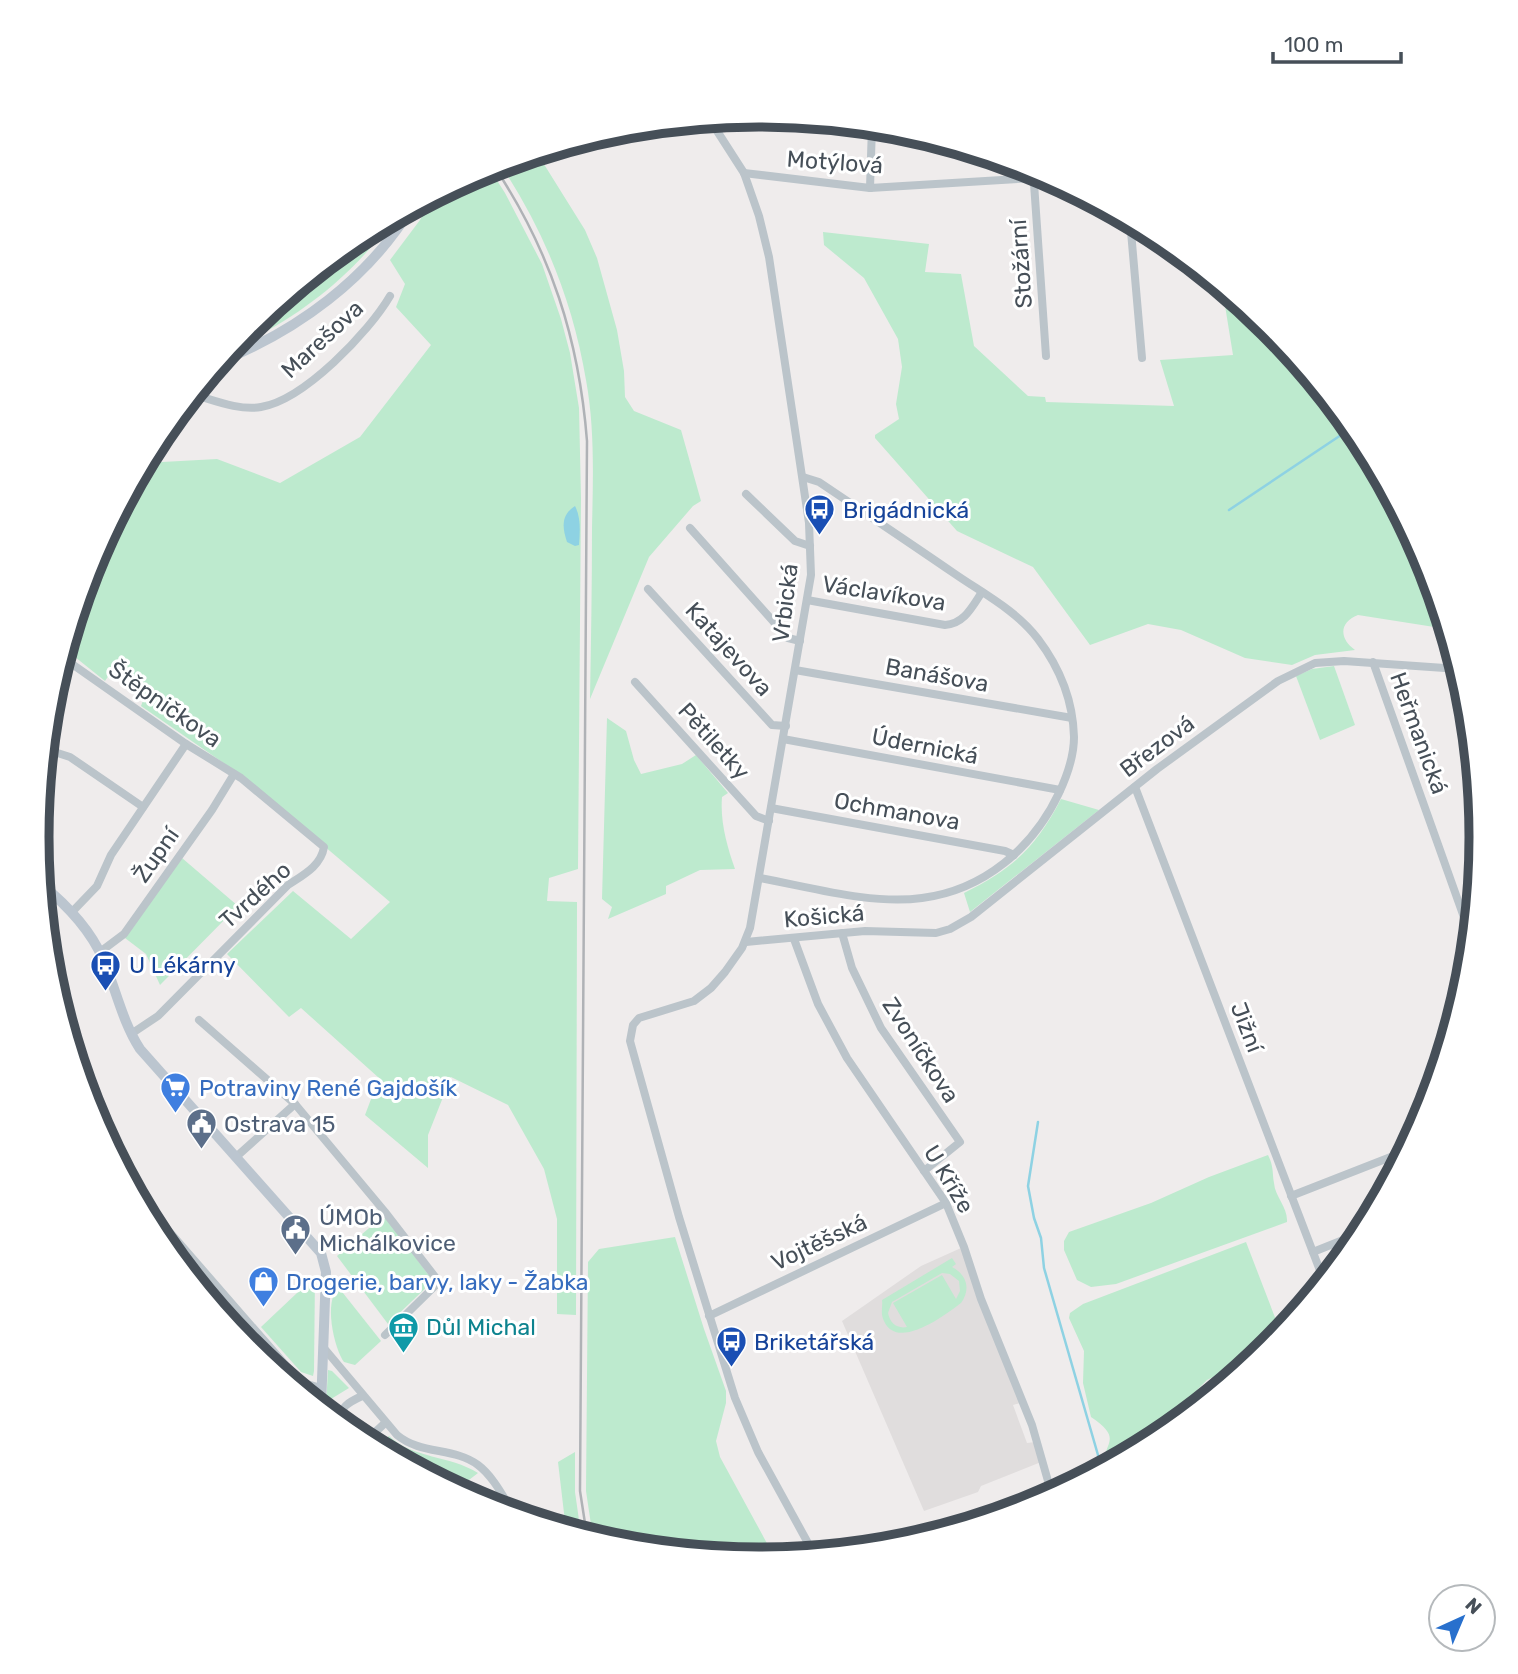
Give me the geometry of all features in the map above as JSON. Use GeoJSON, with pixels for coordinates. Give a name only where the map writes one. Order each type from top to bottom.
{"type":"FeatureCollection","features":[{"type":"Feature","properties":{"kind":"street","name":"Vrbická"},"geometry":{"type":"LineString","coordinates":[[709,1316],[630,1041],[633,1025],[639,1018],[702,996],[725,972],[746,942],[760,878],[811,575],[803,477],[769,257],[759,216],[744,173],[716,129]]}},
{"type":"Feature","properties":{"kind":"street"},"geometry":{"type":"LineString","coordinates":[[870,187],[872,136]]}},
{"type":"Feature","properties":{"kind":"street","name":"Motýlová"},"geometry":{"type":"LineString","coordinates":[[744,173],[870,187],[1014,175]]}},
{"type":"Feature","properties":{"kind":"street","name":"Stožární"},"geometry":{"type":"LineString","coordinates":[[1035,183],[1046,356]]}},
{"type":"Feature","properties":{"kind":"street"},"geometry":{"type":"LineString","coordinates":[[239,354],[292,328],[332,296],[389,241],[400,224]]}},
{"type":"Feature","properties":{"kind":"street"},"geometry":{"type":"LineString","coordinates":[[1131,233],[1142,358]]}},
{"type":"Feature","properties":{"kind":"street","name":"Marešova"},"geometry":{"type":"LineString","coordinates":[[203,397],[239,406],[259,408],[275,404],[307,385],[324,371],[378,316],[390,296]]}},
{"type":"Feature","properties":{"kind":"street"},"geometry":{"type":"LineString","coordinates":[[760,878],[873,898],[912,899],[942,894],[958,888],[997,869],[1014,855],[1042,823],[1060,790],[1074,740],[1064,684],[1041,642],[1022,620],[819,482],[803,477]]}},
{"type":"Feature","properties":{"kind":"street"},"geometry":{"type":"LineString","coordinates":[[746,494],[795,541],[810,546]]}},
{"type":"Feature","properties":{"kind":"street"},"geometry":{"type":"LineString","coordinates":[[690,528],[788,638],[800,640]]}},
{"type":"Feature","properties":{"kind":"street","name":"Katajevova"},"geometry":{"type":"LineString","coordinates":[[648,589],[772,725],[786,726]]}},
{"type":"Feature","properties":{"kind":"street","name":"Václavíkova"},"geometry":{"type":"LineString","coordinates":[[807,600],[944,625],[962,619],[982,593]]}},
{"type":"Feature","properties":{"kind":"street","name":"Březová"},"geometry":{"type":"LineString","coordinates":[[905,932],[936,933],[950,929],[971,917],[1135,787],[1278,681],[1315,663],[1373,662],[1448,668]]}},
{"type":"Feature","properties":{"kind":"street","name":"Heřmanická"},"geometry":{"type":"LineString","coordinates":[[1373,662],[1464,918]]}},
{"type":"Feature","properties":{"kind":"street","name":"Štěpničkova"},"geometry":{"type":"LineString","coordinates":[[71,663],[186,744],[247,782]]}},
{"type":"Feature","properties":{"kind":"street","name":"Banášova"},"geometry":{"type":"LineString","coordinates":[[795,670],[1072,718]]}},
{"type":"Feature","properties":{"kind":"street","name":"Pětiletky"},"geometry":{"type":"LineString","coordinates":[[635,682],[756,816],[769,821]]}},
{"type":"Feature","properties":{"kind":"street","name":"Údernická"},"geometry":{"type":"LineString","coordinates":[[783,739],[1060,790]]}},
{"type":"Feature","properties":{"kind":"street"},"geometry":{"type":"LineString","coordinates":[[72,912],[97,886],[111,855],[186,744]]}},
{"type":"Feature","properties":{"kind":"street"},"geometry":{"type":"LineString","coordinates":[[54,752],[70,757],[143,807]]}},
{"type":"Feature","properties":{"kind":"street","name":"Župní"},"geometry":{"type":"LineString","coordinates":[[100,952],[124,934],[212,810],[234,774]]}},
{"type":"Feature","properties":{"kind":"street","name":"Tvrdého"},"geometry":{"type":"LineString","coordinates":[[131,1034],[158,1016],[288,885],[311,870],[323,852],[324,847],[247,782]]}},
{"type":"Feature","properties":{"kind":"street","name":"Jižní"},"geometry":{"type":"LineString","coordinates":[[1135,787],[1320,1271]]}},
{"type":"Feature","properties":{"kind":"street","name":"Ochmanova"},"geometry":{"type":"LineString","coordinates":[[771,808],[1005,850],[1014,855]]}},
{"type":"Feature","properties":{"kind":"street"},"geometry":{"type":"LineString","coordinates":[[52,894],[72,912],[89,933],[100,952],[131,1034],[150,1062],[323,1256],[326,1272],[321,1395]]}},
{"type":"Feature","properties":{"kind":"street","name":"Košická"},"geometry":{"type":"LineString","coordinates":[[746,942],[842,933],[905,932]]}},
{"type":"Feature","properties":{"kind":"street","name":"Zvoníčkova"},"geometry":{"type":"LineString","coordinates":[[842,933],[852,968],[876,1019],[960,1142],[924,1171]]}},
{"type":"Feature","properties":{"kind":"street","name":"U Kříže"},"geometry":{"type":"LineString","coordinates":[[794,939],[813,994],[834,1035],[858,1076],[946,1203],[1032,1425],[1049,1485]]}},
{"type":"Feature","properties":{"kind":"street"},"geometry":{"type":"LineString","coordinates":[[198,1020],[295,1104],[439,1282],[385,1335]]}},
{"type":"Feature","properties":{"kind":"street"},"geometry":{"type":"LineString","coordinates":[[236,1157],[295,1104]]}},
{"type":"Feature","properties":{"kind":"street"},"geometry":{"type":"LineString","coordinates":[[1292,1196],[1393,1156]]}},
{"type":"Feature","properties":{"kind":"street","name":"Vojtěšská"},"geometry":{"type":"LineString","coordinates":[[709,1316],[946,1203]]}},
{"type":"Feature","properties":{"kind":"street"},"geometry":{"type":"LineString","coordinates":[[171,1234],[269,1351]]}},
{"type":"Feature","properties":{"kind":"street"},"geometry":{"type":"LineString","coordinates":[[1313,1252],[1342,1240]]}},
{"type":"Feature","properties":{"kind":"street"},"geometry":{"type":"LineString","coordinates":[[709,1316],[746,1426],[809,1545]]}},
{"type":"Feature","properties":{"kind":"street"},"geometry":{"type":"LineString","coordinates":[[323,1347],[385,1423],[407,1444],[455,1455],[477,1464],[504,1499]]}},
{"type":"Feature","properties":{"kind":"street"},"geometry":{"type":"LineString","coordinates":[[306,1383],[321,1388]]}},
{"type":"Feature","properties":{"kind":"street"},"geometry":{"type":"LineString","coordinates":[[342,1411],[345,1405],[362,1395]]}},
{"type":"Feature","properties":{"kind":"street"},"geometry":{"type":"LineString","coordinates":[[374,1433],[385,1423]]}},
{"type":"Feature","properties":{"kind":"shaded area"},"geometry":{"type":"Polygon","coordinates":[[[961,1248],[1020,1403],[1013,1405],[1027,1443],[1035,1442],[1041,1462],[981,1486],[978,1492],[924,1511],[842,1321],[921,1266],[961,1248]]]}},
{"type":"Feature","properties":{"kind":"green space"},"geometry":{"type":"Polygon","coordinates":[[[542,161],[585,230],[597,258],[617,330],[625,397],[634,411],[681,430],[701,501],[693,506],[649,557],[590,699],[593,454],[586,380],[565,295],[543,241],[506,174],[542,161]]]}},
{"type":"Feature","properties":{"kind":"green space"},"geometry":{"type":"Polygon","coordinates":[[[495,178],[542,264],[570,353],[579,408],[581,498],[578,869],[549,878],[547,901],[577,902],[576,1315],[557,1314],[557,1219],[544,1169],[508,1105],[451,1077],[428,1135],[428,1168],[365,1115],[379,1078],[301,1008],[289,1017],[227,954],[293,891],[351,939],[390,902],[238,773],[141,706],[145,695],[111,672],[105,681],[73,655],[103,565],[122,523],[157,462],[217,459],[280,483],[360,437],[431,345],[396,307],[405,284],[390,260],[426,210],[495,178]]]}},
{"type":"Feature","properties":{"kind":"green space"},"geometry":{"type":"Polygon","coordinates":[[[823,232],[929,244],[925,272],[961,274],[974,346],[1028,396],[1045,397],[1046,402],[1174,406],[1160,360],[1233,355],[1224,301],[1293,369],[1349,443],[1396,523],[1415,565],[1437,627],[1358,615],[1347,622],[1343,631],[1346,641],[1355,650],[1315,655],[1292,665],[1245,658],[1181,630],[1148,624],[1090,645],[1033,567],[957,531],[875,438],[875,435],[899,419],[896,404],[902,367],[898,339],[864,278],[824,245],[823,232]]]}},
{"type":"Feature","properties":{"kind":"green space"},"geometry":{"type":"Polygon","coordinates":[[[377,239],[362,258],[322,294],[278,325],[255,337],[327,274],[377,239]]]}},
{"type":"Feature","properties":{"kind":"green space"},"geometry":{"type":"Polygon","coordinates":[[[1334,666],[1355,725],[1320,740],[1296,676],[1312,669],[1334,666]]]}},
{"type":"Feature","properties":{"kind":"green space"},"geometry":{"type":"Polygon","coordinates":[[[607,718],[626,731],[641,774],[682,764],[696,755],[728,793],[722,797],[722,816],[735,869],[700,870],[666,886],[666,894],[608,919],[612,907],[602,899],[607,718]]]}},
{"type":"Feature","properties":{"kind":"green space"},"geometry":{"type":"Polygon","coordinates":[[[1061,799],[1099,810],[970,912],[964,893],[996,875],[1022,855],[1042,831],[1061,799]]]}},
{"type":"Feature","properties":{"kind":"green space"},"geometry":{"type":"Polygon","coordinates":[[[182,858],[238,906],[160,985],[146,954],[125,938],[182,858]]]}},
{"type":"Feature","properties":{"kind":"green space"},"geometry":{"type":"Polygon","coordinates":[[[1268,1155],[1275,1188],[1286,1212],[1287,1222],[1116,1284],[1091,1287],[1077,1280],[1064,1250],[1064,1241],[1069,1232],[1151,1203],[1268,1155]]]}},
{"type":"Feature","properties":{"kind":"green space"},"geometry":{"type":"Polygon","coordinates":[[[384,1215],[433,1281],[388,1324],[337,1256],[384,1215]]]}},
{"type":"Feature","properties":{"kind":"green space"},"geometry":{"type":"Polygon","coordinates":[[[675,1237],[726,1391],[726,1403],[716,1441],[720,1457],[769,1547],[666,1541],[591,1527],[586,1491],[588,1262],[599,1249],[675,1237]]]}},
{"type":"Feature","properties":{"kind":"green space"},"geometry":{"type":"Polygon","coordinates":[[[1246,1242],[1277,1322],[1229,1369],[1207,1380],[1191,1400],[1105,1457],[1110,1436],[1091,1417],[1083,1383],[1084,1351],[1069,1318],[1070,1313],[1083,1304],[1246,1242]]]}},
{"type":"Feature","properties":{"kind":"green space"},"geometry":{"type":"Polygon","coordinates":[[[952,1258],[956,1264],[952,1267],[964,1278],[967,1288],[961,1303],[944,1316],[910,1332],[899,1333],[890,1329],[883,1318],[882,1300],[952,1258]],[[942,1273],[892,1302],[888,1313],[892,1322],[900,1327],[907,1327],[893,1303],[942,1275],[956,1299],[960,1291],[959,1281],[950,1274],[942,1273]]]}},
{"type":"Feature","properties":{"kind":"green space"},"geometry":{"type":"Polygon","coordinates":[[[315,1276],[313,1376],[301,1372],[261,1327],[315,1276]]]}},
{"type":"Feature","properties":{"kind":"green space"},"geometry":{"type":"Polygon","coordinates":[[[339,1288],[381,1341],[355,1365],[344,1362],[334,1336],[332,1302],[339,1288]]]}},
{"type":"Feature","properties":{"kind":"green space"},"geometry":{"type":"Polygon","coordinates":[[[328,1370],[349,1388],[330,1402],[326,1399],[328,1370]]]}},
{"type":"Feature","properties":{"kind":"green space"},"geometry":{"type":"Polygon","coordinates":[[[389,1436],[409,1449],[478,1473],[465,1483],[385,1440],[389,1436]]]}},
{"type":"Feature","properties":{"kind":"green space"},"geometry":{"type":"Polygon","coordinates":[[[575,1452],[575,1492],[580,1524],[565,1520],[558,1462],[575,1452]]]}},
{"type":"Feature","properties":{"kind":"water"},"geometry":{"type":"Polygon","coordinates":[[[575,506],[580,530],[579,545],[575,546],[567,542],[564,526],[567,513],[575,506]]]}},
{"type":"Feature","properties":{"kind":"waterway"},"geometry":{"type":"LineString","coordinates":[[1229,510],[1343,434]]}},
{"type":"Feature","properties":{"kind":"waterway"},"geometry":{"type":"LineString","coordinates":[[1038,1122],[1028,1186],[1041,1238],[1044,1268],[1099,1460]]}},
{"type":"Feature","properties":{"kind":"railway"},"geometry":{"type":"LineString","coordinates":[[500,176],[531,231],[559,298],[577,367],[587,441],[580,1491],[585,1525]]}},
{"type":"Feature","properties":{"kind":"place","name":"Brigádnická"},"geometry":{"type":"Point","coordinates":[820,537]}},
{"type":"Feature","properties":{"kind":"place","name":"U Lékárny"},"geometry":{"type":"Point","coordinates":[106,992]}},
{"type":"Feature","properties":{"kind":"place","name":"Potraviny René Gajdošík"},"geometry":{"type":"Point","coordinates":[176,1115]}},
{"type":"Feature","properties":{"kind":"place","name":"Ostrava 15"},"geometry":{"type":"Point","coordinates":[201,1151]}},
{"type":"Feature","properties":{"kind":"place","name":"ÚMOb Michálkovice"},"geometry":{"type":"Point","coordinates":[296,1257]}},
{"type":"Feature","properties":{"kind":"place","name":"Drogerie, barvy, laky - Žabka"},"geometry":{"type":"Point","coordinates":[263,1309]}},
{"type":"Feature","properties":{"kind":"place","name":"Důl Michal"},"geometry":{"type":"Point","coordinates":[403,1354]}},
{"type":"Feature","properties":{"kind":"place","name":"Briketářská"},"geometry":{"type":"Point","coordinates":[731,1369]}}]}
